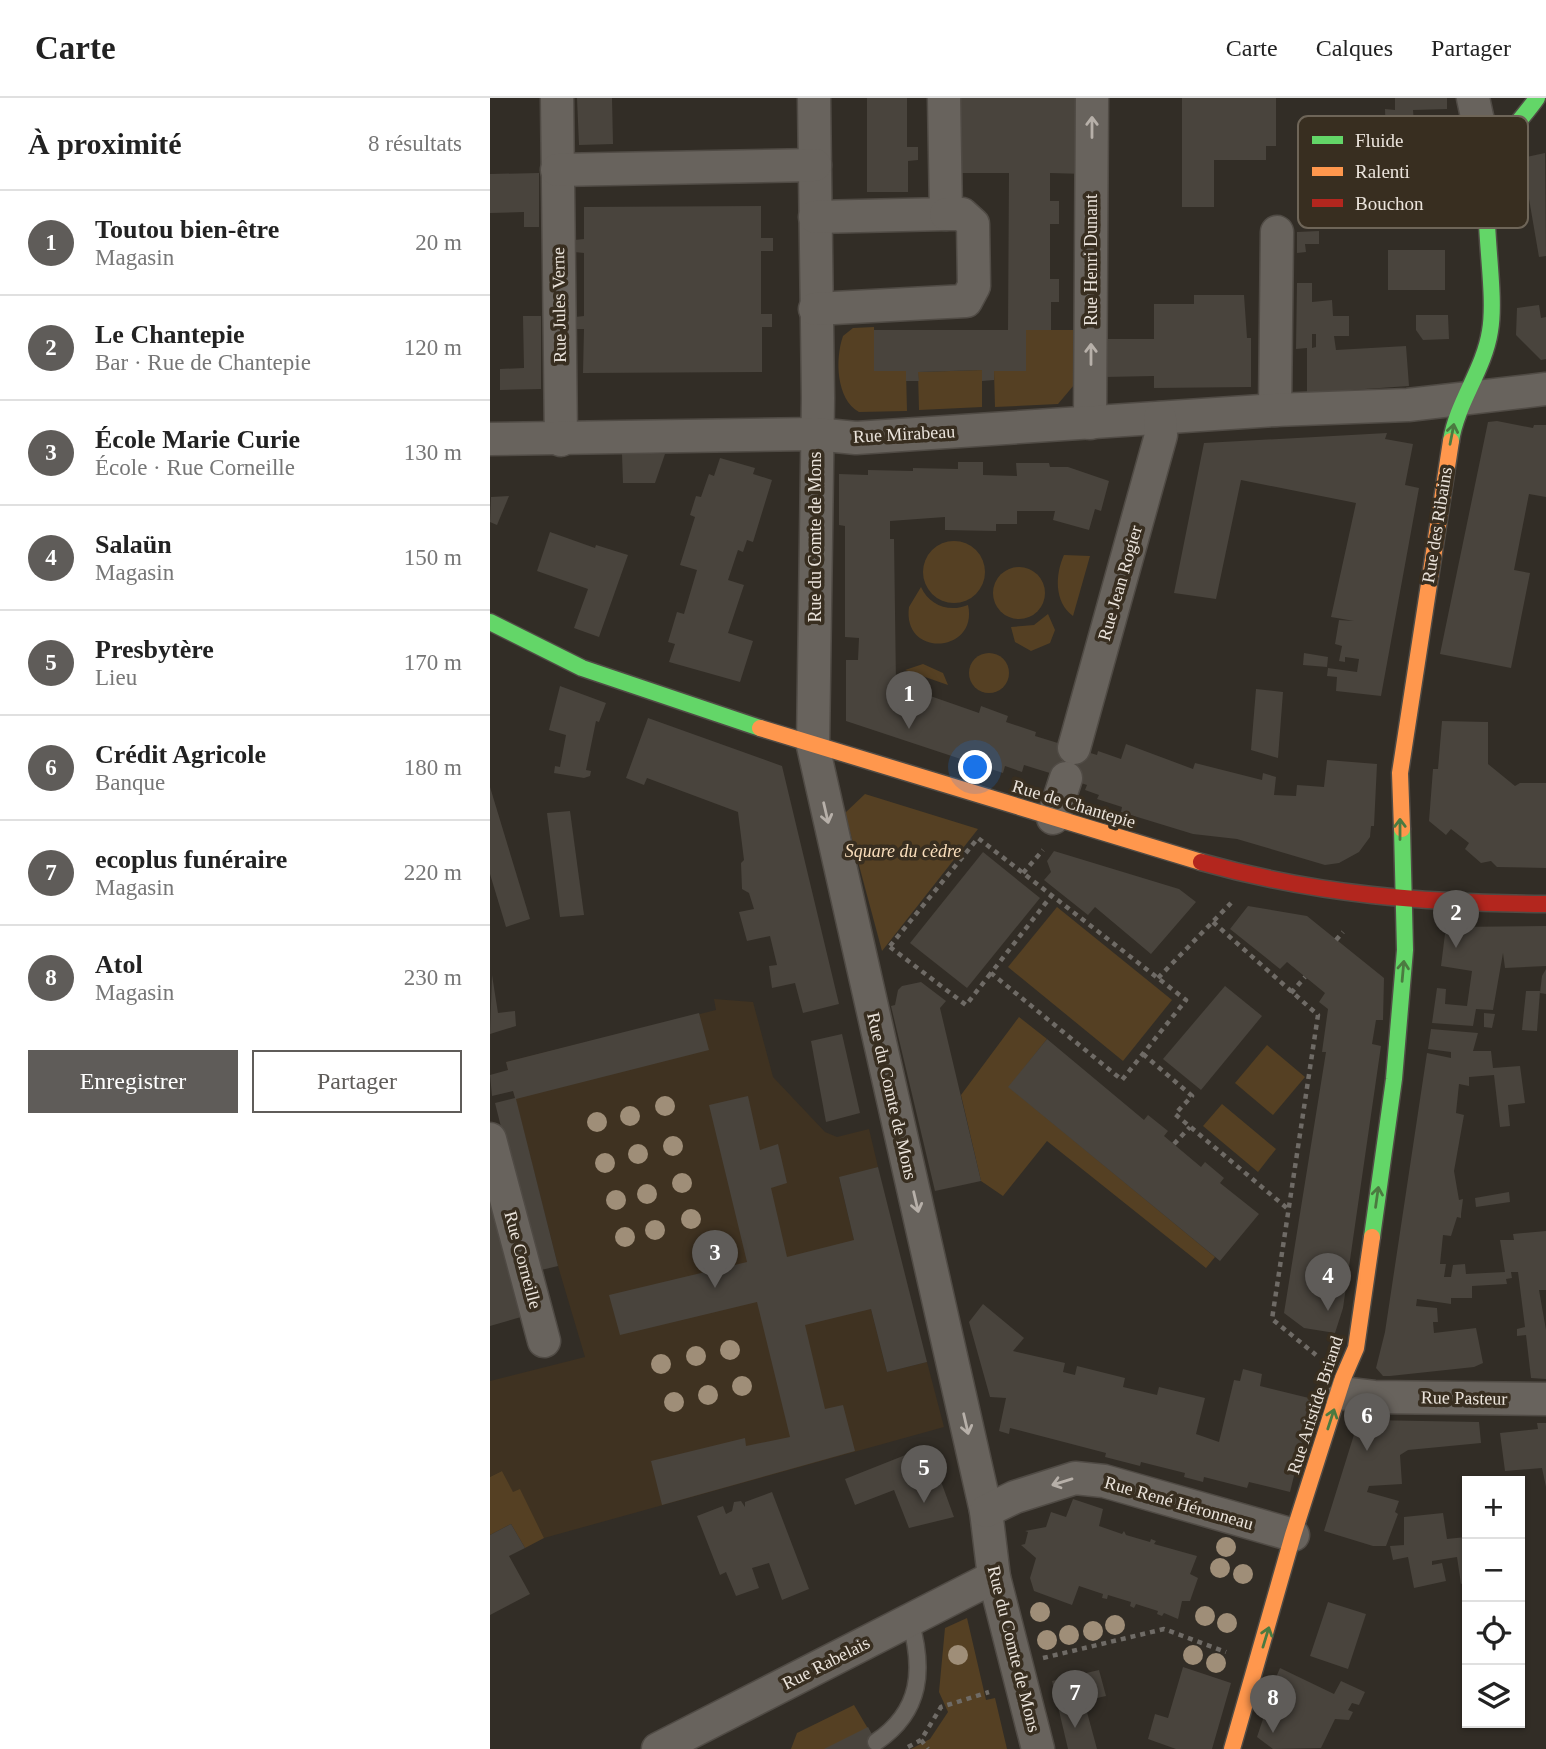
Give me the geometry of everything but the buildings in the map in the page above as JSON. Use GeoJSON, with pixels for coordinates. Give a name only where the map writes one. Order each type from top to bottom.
{"type":"FeatureCollection","features":[{"type":"Feature","properties":{"kind":"street","name":"Rue Jules Verne"},"geometry":{"type":"LineString","coordinates":[[557,98],[561,440]]}},
{"type":"Feature","properties":{"kind":"street"},"geometry":{"type":"LineString","coordinates":[[814,98],[815,434]]}},
{"type":"Feature","properties":{"kind":"street"},"geometry":{"type":"LineString","coordinates":[[944,98],[946,214]]}},
{"type":"Feature","properties":{"kind":"street","name":"Rue Henri Dunant"},"geometry":{"type":"LineString","coordinates":[[1090,423],[1092,98]]}},
{"type":"Feature","properties":{"kind":"street","name":"Rue des Ribains"},"geometry":{"type":"LineString","coordinates":[[1474,98],[1477,116]]}},
{"type":"Feature","properties":{"kind":"street","name":"Rue des Ribains"},"geometry":{"type":"LineString","coordinates":[[1524,116],[1537,98]]}},
{"type":"Feature","properties":{"kind":"street"},"geometry":{"type":"LineString","coordinates":[[557,170],[815,165]]}},
{"type":"Feature","properties":{"kind":"street"},"geometry":{"type":"LineString","coordinates":[[815,218],[962,214],[973,224],[974,286],[966,301],[816,309]]}},
{"type":"Feature","properties":{"kind":"street","name":"Rue des Ribains"},"geometry":{"type":"LineString","coordinates":[[1403,897],[1400,773],[1454,423],[1486,353],[1491,327],[1489,228]]}},
{"type":"Feature","properties":{"kind":"street"},"geometry":{"type":"LineString","coordinates":[[1275,410],[1277,232]]}},
{"type":"Feature","properties":{"kind":"street","name":"Rue Mirabeau"},"geometry":{"type":"LineString","coordinates":[[490,439],[815,434],[856,439],[1275,410],[1408,405],[1546,389]]}},
{"type":"Feature","properties":{"kind":"street","name":"Rue Jean Rogier"},"geometry":{"type":"LineString","coordinates":[[1054,818],[1161,435],[1160,418]]}},
{"type":"Feature","properties":{"kind":"street","name":"Rue du Comte de Mons"},"geometry":{"type":"LineString","coordinates":[[815,434],[813,746],[986,1511],[994,1577],[1019,1665],[1038,1749]]}},
{"type":"Feature","properties":{"kind":"street","name":"Rue de Chantepie"},"geometry":{"type":"LineString","coordinates":[[490,622],[582,668],[813,746],[869,760],[1255,877],[1360,896],[1403,897],[1449,903],[1546,904]]}},
{"type":"Feature","properties":{"kind":"street","name":"Rue Aristide Briand"},"geometry":{"type":"LineString","coordinates":[[1238,1742],[1293,1535],[1356,1348],[1394,1079],[1405,950],[1403,897]]}},
{"type":"Feature","properties":{"kind":"street","name":"Rue Corneille"},"geometry":{"type":"LineString","coordinates":[[490,1139],[544,1341]]}},
{"type":"Feature","properties":{"kind":"street","name":"Rue Pasteur"},"geometry":{"type":"LineString","coordinates":[[1342,1385],[1374,1397],[1546,1399]]}},
{"type":"Feature","properties":{"kind":"street","name":"Rue René Héronneau"},"geometry":{"type":"LineString","coordinates":[[986,1511],[1015,1497],[1075,1478],[1104,1480],[1168,1502],[1293,1535]]}},
{"type":"Feature","properties":{"kind":"street","name":"Rue Rabelais"},"geometry":{"type":"LineString","coordinates":[[657,1749],[994,1577]]}},
{"type":"Feature","properties":{"kind":"lane"},"geometry":{"type":"LineString","coordinates":[[876,1742],[903,1721],[911,1705],[918,1650],[909,1620]]}},
{"type":"Feature","properties":{"kind":"path"},"geometry":{"type":"LineString","coordinates":[[865,976],[978,838],[1186,1000],[1122,1080],[991,973]]}},
{"type":"Feature","properties":{"kind":"path"},"geometry":{"type":"LineString","coordinates":[[1158,978],[1255,877]]}},
{"type":"Feature","properties":{"kind":"path"},"geometry":{"type":"LineString","coordinates":[[890,946],[966,1005],[1052,895]]}},
{"type":"Feature","properties":{"kind":"path"},"geometry":{"type":"LineString","coordinates":[[1213,922],[1318,1015],[1272,1319],[1342,1385]]}},
{"type":"Feature","properties":{"kind":"path"},"geometry":{"type":"LineString","coordinates":[[1336,940],[1343,932]]}},
{"type":"Feature","properties":{"kind":"path"},"geometry":{"type":"LineString","coordinates":[[1292,993],[1305,977]]}},
{"type":"Feature","properties":{"kind":"path"},"geometry":{"type":"LineString","coordinates":[[1143,1054],[1192,1096],[1175,1114],[1289,1210]]}},
{"type":"Feature","properties":{"kind":"path"},"geometry":{"type":"LineString","coordinates":[[1174,1144],[1190,1127]]}},
{"type":"Feature","properties":{"kind":"path"},"geometry":{"type":"LineString","coordinates":[[1019,1665],[1164,1629],[1257,1663]]}},
{"type":"Feature","properties":{"kind":"path"},"geometry":{"type":"LineString","coordinates":[[904,1749],[921,1740],[941,1707],[989,1692]]}},
{"type":"Feature","properties":{"kind":"path"},"geometry":{"type":"LineString","coordinates":[[921,1740],[928,1749]]}},
{"type":"Feature","properties":{"kind":"shaded area"},"geometry":{"type":"Polygon","coordinates":[[[714,999],[753,1002],[773,1077],[825,1132],[837,1137],[869,1129],[878,1167],[839,1178],[871,1309],[887,1372],[927,1362],[944,1427],[544,1538],[520,1490],[513,1493],[502,1471],[490,1477],[490,1381],[585,1357],[558,1266],[506,1062],[716,1010],[714,999]]]}},
{"type":"Feature","properties":{"kind":"green space"},"geometry":{"type":"Polygon","coordinates":[[[874,327],[874,371],[906,371],[907,411],[859,412],[851,406],[842,388],[838,367],[843,336],[853,328],[874,327]]]}},
{"type":"Feature","properties":{"kind":"green space"},"geometry":{"type":"Polygon","coordinates":[[[1026,330],[1077,330],[1074,385],[1058,404],[995,407],[994,371],[1026,371],[1026,330]]]}},
{"type":"Feature","properties":{"kind":"green space"},"geometry":{"type":"Polygon","coordinates":[[[982,370],[982,407],[919,410],[918,372],[982,370]]]}},
{"type":"Feature","properties":{"kind":"green space"},"geometry":{"type":"Polygon","coordinates":[[[954,541],[976,550],[985,572],[976,594],[954,603],[932,594],[923,572],[932,550],[954,541]]]}},
{"type":"Feature","properties":{"kind":"green space"},"geometry":{"type":"Polygon","coordinates":[[[1064,555],[1090,556],[1073,616],[1059,596],[1058,579],[1064,555]]]}},
{"type":"Feature","properties":{"kind":"green space"},"geometry":{"type":"Polygon","coordinates":[[[1019,567],[1029,569],[1037,575],[1043,583],[1043,603],[1037,611],[1029,617],[1019,619],[1009,617],[1001,611],[995,603],[993,593],[995,583],[1001,575],[1009,569],[1019,567]]]}},
{"type":"Feature","properties":{"kind":"green space"},"geometry":{"type":"Polygon","coordinates":[[[921,587],[929,599],[940,606],[954,608],[968,605],[968,621],[962,633],[940,644],[927,642],[917,635],[910,624],[909,607],[921,587]]]}},
{"type":"Feature","properties":{"kind":"green space"},"geometry":{"type":"Polygon","coordinates":[[[1048,614],[1055,630],[1050,643],[1031,651],[1015,642],[1011,627],[1034,625],[1048,614]]]}},
{"type":"Feature","properties":{"kind":"green space"},"geometry":{"type":"Polygon","coordinates":[[[989,653],[997,654],[1003,659],[1008,665],[1008,681],[1003,687],[997,692],[989,693],[981,692],[975,687],[970,681],[969,673],[970,665],[975,659],[981,654],[989,653]]]}},
{"type":"Feature","properties":{"kind":"green space"},"geometry":{"type":"Polygon","coordinates":[[[923,664],[943,673],[948,685],[905,670],[923,664]]]}},
{"type":"Feature","properties":{"kind":"green space","name":"Square du cèdre"},"geometry":{"type":"Polygon","coordinates":[[[865,794],[978,829],[882,951],[845,813],[865,794]]]}},
{"type":"Feature","properties":{"kind":"green space"},"geometry":{"type":"Polygon","coordinates":[[[1057,907],[1172,1000],[1123,1061],[1008,967],[1057,907]]]}},
{"type":"Feature","properties":{"kind":"green space"},"geometry":{"type":"Polygon","coordinates":[[[1019,1017],[1047,1039],[1009,1087],[1215,1257],[1206,1268],[1047,1141],[1003,1196],[981,1181],[961,1095],[1019,1017]]]}},
{"type":"Feature","properties":{"kind":"green space"},"geometry":{"type":"Polygon","coordinates":[[[1267,1045],[1305,1077],[1273,1115],[1235,1083],[1267,1045]]]}},
{"type":"Feature","properties":{"kind":"green space"},"geometry":{"type":"Polygon","coordinates":[[[1222,1104],[1276,1149],[1258,1172],[1203,1126],[1222,1104]]]}},
{"type":"Feature","properties":{"kind":"green space"},"geometry":{"type":"Polygon","coordinates":[[[502,1471],[513,1492],[520,1489],[544,1538],[525,1548],[511,1524],[490,1535],[490,1477],[502,1471]]]}},
{"type":"Feature","properties":{"kind":"green space"},"geometry":{"type":"Polygon","coordinates":[[[967,1618],[986,1700],[995,1698],[1007,1749],[911,1749],[930,1739],[948,1712],[939,1692],[945,1628],[967,1618]]]}},
{"type":"Feature","properties":{"kind":"green space"},"geometry":{"type":"Polygon","coordinates":[[[854,1705],[880,1749],[791,1749],[797,1733],[854,1705]]]}},
{"type":"Feature","properties":{"kind":"traffic: fast"},"geometry":{"type":"LineString","coordinates":[[1522,116],[1537,98]]}},
{"type":"Feature","properties":{"kind":"traffic: fast"},"geometry":{"type":"LineString","coordinates":[[1451,441],[1490,331],[1492,312],[1488,228]]}},
{"type":"Feature","properties":{"kind":"traffic: fast"},"geometry":{"type":"LineString","coordinates":[[490,622],[582,668],[760,728]]}},
{"type":"Feature","properties":{"kind":"traffic: fast"},"geometry":{"type":"LineString","coordinates":[[1372,1237],[1394,1079],[1405,950],[1402,829]]}},
{"type":"Feature","properties":{"kind":"traffic: slow"},"geometry":{"type":"LineString","coordinates":[[1402,829],[1400,773],[1451,441]]}},
{"type":"Feature","properties":{"kind":"traffic: slow"},"geometry":{"type":"LineString","coordinates":[[760,728],[1201,862]]}},
{"type":"Feature","properties":{"kind":"traffic: slow"},"geometry":{"type":"LineString","coordinates":[[1232,1749],[1293,1535],[1343,1378],[1356,1348],[1372,1237]]}},
{"type":"Feature","properties":{"kind":"traffic: jam"},"geometry":{"type":"LineString","coordinates":[[1201,862],[1330,890],[1458,902],[1546,904]]}},
{"type":"Feature","properties":{"kind":"place","name":"Toutou bien-être"},"geometry":{"type":"Point","coordinates":[909,729]}},
{"type":"Feature","properties":{"kind":"place","name":"Le Chantepie"},"geometry":{"type":"Point","coordinates":[1456,948]}},
{"type":"Feature","properties":{"kind":"place","name":"École Marie Curie"},"geometry":{"type":"Point","coordinates":[715,1288]}},
{"type":"Feature","properties":{"kind":"place","name":"Salaün"},"geometry":{"type":"Point","coordinates":[1328,1311]}},
{"type":"Feature","properties":{"kind":"place","name":"Crédit Agricole"},"geometry":{"type":"Point","coordinates":[1367,1451]}},
{"type":"Feature","properties":{"kind":"place","name":"Presbytère"},"geometry":{"type":"Point","coordinates":[924,1503]}},
{"type":"Feature","properties":{"kind":"place","name":"ecoplus funéraire"},"geometry":{"type":"Point","coordinates":[1075,1728]}},
{"type":"Feature","properties":{"kind":"place","name":"Atol"},"geometry":{"type":"Point","coordinates":[1273,1733]}}]}
